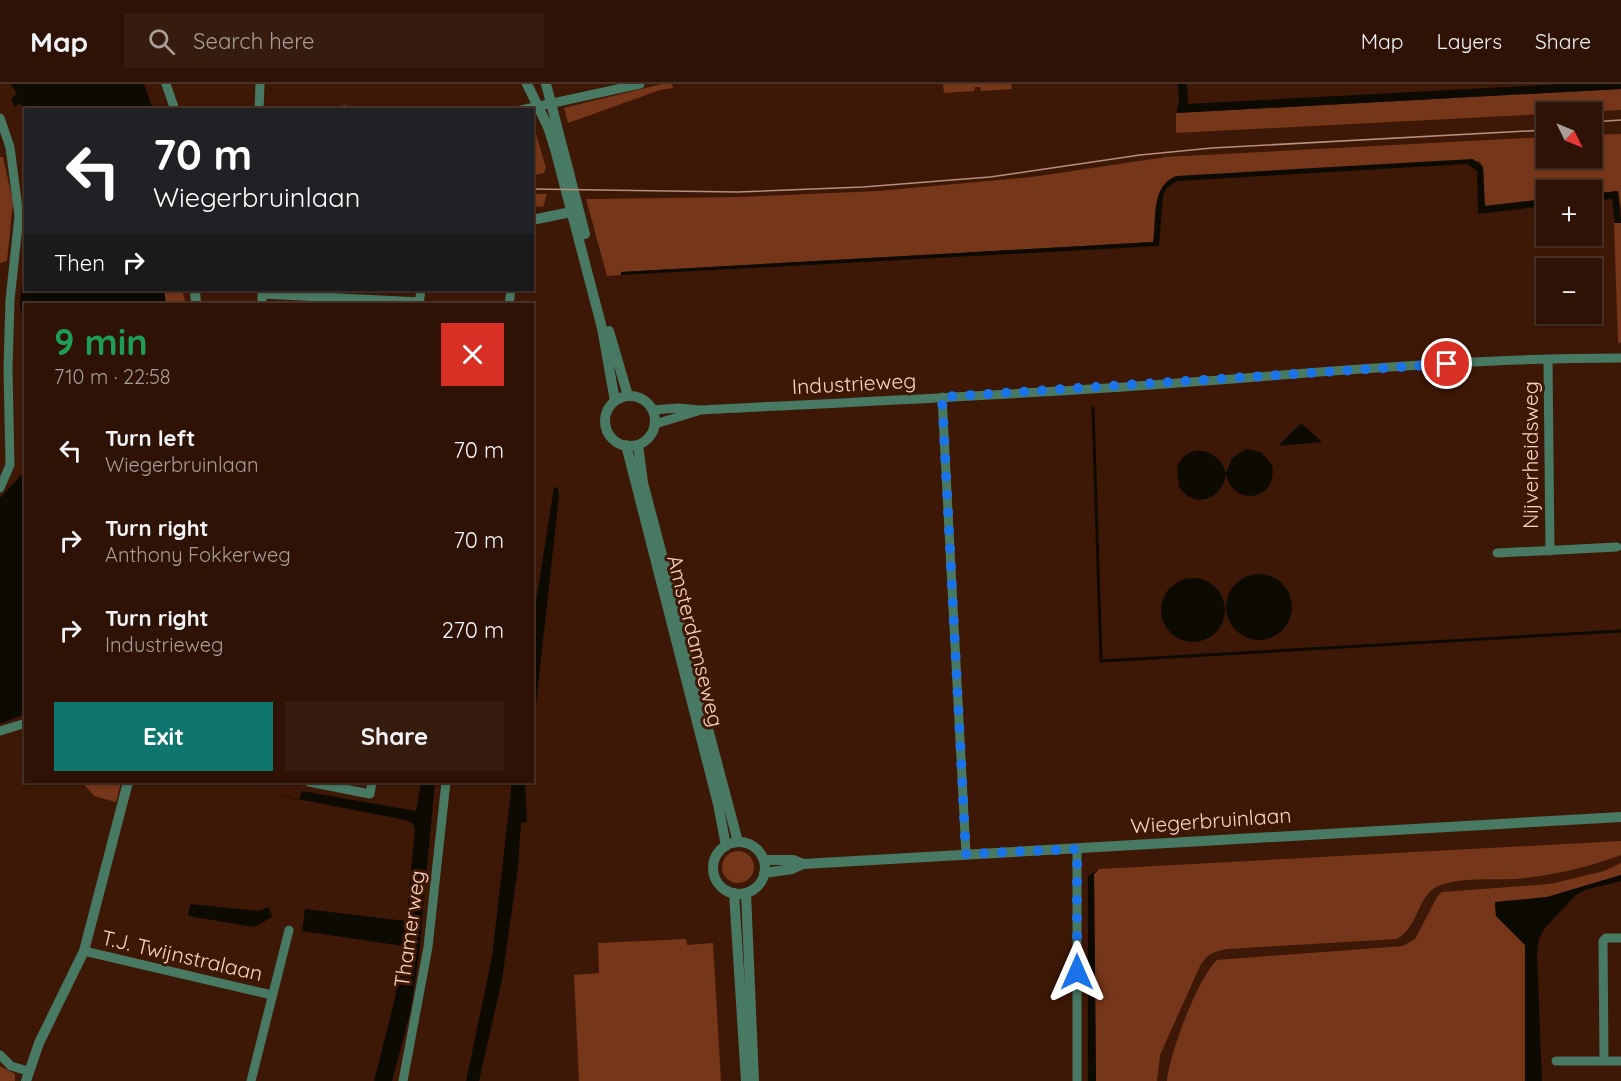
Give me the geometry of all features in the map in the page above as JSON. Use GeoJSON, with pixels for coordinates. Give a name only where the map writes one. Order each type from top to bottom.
{"type":"FeatureCollection","features":[{"type":"Feature","properties":{"kind":"street"},"geometry":{"type":"LineString","coordinates":[[166,84],[174,108]]}},
{"type":"Feature","properties":{"kind":"street"},"geometry":{"type":"LineString","coordinates":[[259,108],[260,84]]}},
{"type":"Feature","properties":{"kind":"street"},"geometry":{"type":"LineString","coordinates":[[526,84],[548,127],[576,212],[602,328],[615,401]]}},
{"type":"Feature","properties":{"kind":"street"},"geometry":{"type":"LineString","coordinates":[[546,84],[576,212],[614,354],[628,396]]}},
{"type":"Feature","properties":{"kind":"street"},"geometry":{"type":"LineString","coordinates":[[528,108],[640,84]]}},
{"type":"Feature","properties":{"kind":"street"},"geometry":{"type":"LineString","coordinates":[[0,118],[10,147],[19,216],[10,300],[8,368],[10,465],[0,488]]}},
{"type":"Feature","properties":{"kind":"street"},"geometry":{"type":"LineString","coordinates":[[534,220],[576,212]]}},
{"type":"Feature","properties":{"kind":"street"},"geometry":{"type":"LineString","coordinates":[[261,303],[262,294],[419,303]]}},
{"type":"Feature","properties":{"kind":"street","name":"Industrieweg"},"geometry":{"type":"LineString","coordinates":[[653,410],[678,408],[700,410],[1108,388],[1298,372],[1548,359],[1621,358]]}},
{"type":"Feature","properties":{"kind":"street","name":"Nijverheidsweg"},"geometry":{"type":"LineString","coordinates":[[1548,359],[1550,551]]}},
{"type":"Feature","properties":{"kind":"street"},"geometry":{"type":"LineString","coordinates":[[628,396],[643,399],[653,410],[655,424],[650,437],[638,445],[626,446],[613,439],[606,427],[607,413],[615,401],[628,396]]}},
{"type":"Feature","properties":{"kind":"street"},"geometry":{"type":"LineString","coordinates":[[942,397],[966,854]]}},
{"type":"Feature","properties":{"kind":"street","name":"Industrieweg"},"geometry":{"type":"LineString","coordinates":[[655,424],[700,410]]}},
{"type":"Feature","properties":{"kind":"street","name":"Amsterdamseweg"},"geometry":{"type":"LineString","coordinates":[[638,445],[643,483],[738,842]]}},
{"type":"Feature","properties":{"kind":"street","name":"Amsterdamseweg"},"geometry":{"type":"LineString","coordinates":[[626,446],[718,804],[726,846]]}},
{"type":"Feature","properties":{"kind":"street","name":"Nijverheidsweg"},"geometry":{"type":"LineString","coordinates":[[1497,553],[1617,547]]}},
{"type":"Feature","properties":{"kind":"street"},"geometry":{"type":"LineString","coordinates":[[0,730],[24,724]]}},
{"type":"Feature","properties":{"kind":"street"},"geometry":{"type":"LineString","coordinates":[[0,1056],[27,1076],[39,1043],[84,951],[128,783]]}},
{"type":"Feature","properties":{"kind":"street"},"geometry":{"type":"LineString","coordinates":[[314,783],[370,794],[372,783]]}},
{"type":"Feature","properties":{"kind":"street","name":"Thamerweg"},"geometry":{"type":"LineString","coordinates":[[403,1081],[428,947],[446,783]]}},
{"type":"Feature","properties":{"kind":"street","name":"Wiegerbruinlaan"},"geometry":{"type":"LineString","coordinates":[[764,873],[792,869],[803,864],[1621,817]]}},
{"type":"Feature","properties":{"kind":"street"},"geometry":{"type":"LineString","coordinates":[[738,842],[756,849],[764,860],[764,873],[758,885],[746,893],[734,893],[721,886],[714,872],[716,857],[726,846],[738,842]]}},
{"type":"Feature","properties":{"kind":"street"},"geometry":{"type":"LineString","coordinates":[[1077,849],[1077,1081]]}},
{"type":"Feature","properties":{"kind":"street","name":"Wiegerbruinlaan"},"geometry":{"type":"LineString","coordinates":[[764,860],[793,860],[803,864]]}},
{"type":"Feature","properties":{"kind":"street"},"geometry":{"type":"LineString","coordinates":[[734,893],[740,950],[746,1081]]}},
{"type":"Feature","properties":{"kind":"street"},"geometry":{"type":"LineString","coordinates":[[746,893],[754,1081]]}},
{"type":"Feature","properties":{"kind":"street"},"geometry":{"type":"LineString","coordinates":[[251,1081],[289,930]]}},
{"type":"Feature","properties":{"kind":"street"},"geometry":{"type":"LineString","coordinates":[[1604,1061],[1603,941],[1606,938],[1621,938]]}},
{"type":"Feature","properties":{"kind":"street","name":"T.J. Twijnstralaan"},"geometry":{"type":"LineString","coordinates":[[84,951],[272,995]]}},
{"type":"Feature","properties":{"kind":"street"},"geometry":{"type":"LineString","coordinates":[[1556,1061],[1621,1061]]}},
{"type":"Feature","properties":{"kind":"shaded area"},"geometry":{"type":"Polygon","coordinates":[[[11,84],[144,84],[153,108],[24,108],[24,113],[20,103],[15,107],[11,99],[17,94],[11,84]]]}},
{"type":"Feature","properties":{"kind":"shaded area"},"geometry":{"type":"Polygon","coordinates":[[[662,84],[672,84],[673,88],[660,90],[568,123],[564,108],[662,84]]]}},
{"type":"Feature","properties":{"kind":"shaded area"},"geometry":{"type":"Polygon","coordinates":[[[943,84],[1011,84],[1012,89],[981,91],[980,87],[975,87],[974,91],[944,93],[943,84]]]}},
{"type":"Feature","properties":{"kind":"shaded area"},"geometry":{"type":"Polygon","coordinates":[[[1178,84],[1187,84],[1188,104],[1562,84],[1621,84],[1621,89],[1176,113],[1179,103],[1178,84]]]}},
{"type":"Feature","properties":{"kind":"shaded area"},"geometry":{"type":"Polygon","coordinates":[[[1621,89],[1621,110],[1602,111],[1602,102],[1536,102],[1536,114],[1176,133],[1176,113],[1621,89]]]}},
{"type":"Feature","properties":{"kind":"shaded area"},"geometry":{"type":"Polygon","coordinates":[[[534,127],[546,168],[544,173],[534,175],[534,127]]]}},
{"type":"Feature","properties":{"kind":"shaded area"},"geometry":{"type":"Polygon","coordinates":[[[1621,134],[1621,209],[1618,191],[1602,193],[1602,180],[1536,180],[1536,200],[1484,206],[1483,167],[1479,161],[1170,179],[1157,203],[1154,242],[621,272],[621,275],[607,276],[586,199],[741,197],[878,191],[1032,177],[1166,157],[1536,138],[1536,168],[1602,168],[1602,135],[1621,134]]]}},
{"type":"Feature","properties":{"kind":"shaded area"},"geometry":{"type":"Polygon","coordinates":[[[0,157],[3,157],[13,202],[7,261],[0,263],[0,157]]]}},
{"type":"Feature","properties":{"kind":"shaded area"},"geometry":{"type":"Polygon","coordinates":[[[1473,159],[1483,167],[1485,206],[1536,200],[1536,207],[1478,214],[1477,171],[1467,164],[1177,181],[1167,188],[1163,195],[1159,246],[621,275],[621,272],[1153,242],[1158,196],[1168,181],[1176,176],[1473,159]]]}},
{"type":"Feature","properties":{"kind":"shaded area"},"geometry":{"type":"Polygon","coordinates":[[[1618,191],[1621,223],[1615,223],[1612,199],[1602,200],[1602,193],[1618,191]]]}},
{"type":"Feature","properties":{"kind":"shaded area"},"geometry":{"type":"Polygon","coordinates":[[[534,194],[547,194],[543,207],[534,206],[534,194]]]}},
{"type":"Feature","properties":{"kind":"shaded area"},"geometry":{"type":"Polygon","coordinates":[[[1614,223],[1621,223],[1621,343],[1618,343],[1614,223]]]}},
{"type":"Feature","properties":{"kind":"shaded area"},"geometry":{"type":"Polygon","coordinates":[[[24,254],[24,291],[164,291],[166,303],[24,303],[24,329],[20,305],[24,254]]]}},
{"type":"Feature","properties":{"kind":"shaded area"},"geometry":{"type":"Polygon","coordinates":[[[164,291],[182,291],[186,303],[166,303],[164,291]]]}},
{"type":"Feature","properties":{"kind":"shaded area"},"geometry":{"type":"Polygon","coordinates":[[[1301,423],[1322,442],[1278,446],[1301,423]]]}},
{"type":"Feature","properties":{"kind":"shaded area"},"geometry":{"type":"Polygon","coordinates":[[[1246,449],[1261,452],[1272,465],[1269,486],[1263,492],[1255,496],[1238,493],[1231,486],[1226,475],[1219,490],[1207,499],[1193,498],[1179,487],[1177,467],[1188,453],[1203,451],[1210,453],[1222,464],[1226,473],[1232,458],[1246,449]]]}},
{"type":"Feature","properties":{"kind":"shaded area"},"geometry":{"type":"Polygon","coordinates":[[[24,472],[24,714],[0,724],[0,498],[24,472]]]}},
{"type":"Feature","properties":{"kind":"shaded area"},"geometry":{"type":"Polygon","coordinates":[[[554,487],[558,488],[559,496],[534,722],[534,615],[554,487]]]}},
{"type":"Feature","properties":{"kind":"shaded area"},"geometry":{"type":"Polygon","coordinates":[[[1259,574],[1271,577],[1282,584],[1289,595],[1292,607],[1289,619],[1282,630],[1271,637],[1259,640],[1247,637],[1236,630],[1229,619],[1226,607],[1229,595],[1236,584],[1247,577],[1259,574]]]}},
{"type":"Feature","properties":{"kind":"shaded area"},"geometry":{"type":"Polygon","coordinates":[[[1187,578],[1199,578],[1216,587],[1223,598],[1225,610],[1223,622],[1216,633],[1199,642],[1187,642],[1175,637],[1166,628],[1161,616],[1161,604],[1166,592],[1175,583],[1187,578]]]}},
{"type":"Feature","properties":{"kind":"shaded area"},"geometry":{"type":"Polygon","coordinates":[[[83,783],[121,783],[116,802],[94,796],[83,783]]]}},
{"type":"Feature","properties":{"kind":"shaded area"},"geometry":{"type":"Polygon","coordinates":[[[421,783],[435,783],[419,954],[410,1013],[392,1081],[374,1081],[395,998],[403,946],[302,931],[305,909],[406,921],[415,829],[412,823],[299,799],[302,791],[416,811],[421,783]]]}},
{"type":"Feature","properties":{"kind":"shaded area"},"geometry":{"type":"Polygon","coordinates":[[[512,783],[525,783],[527,822],[521,823],[518,867],[502,980],[479,1081],[466,1081],[492,957],[512,783]]]}},
{"type":"Feature","properties":{"kind":"shaded area"},"geometry":{"type":"Polygon","coordinates":[[[1621,841],[1621,855],[1582,868],[1528,878],[1468,880],[1441,885],[1427,895],[1410,927],[1396,939],[1227,949],[1214,953],[1208,956],[1200,966],[1160,1055],[1157,1081],[1096,1081],[1094,874],[1099,869],[1621,841]]]}},
{"type":"Feature","properties":{"kind":"shaded area"},"geometry":{"type":"Polygon","coordinates":[[[738,851],[749,856],[754,867],[749,878],[738,883],[727,878],[722,867],[727,856],[738,851]]]}},
{"type":"Feature","properties":{"kind":"shaded area"},"geometry":{"type":"Polygon","coordinates":[[[1621,863],[1621,875],[1547,897],[1495,903],[1496,916],[1525,945],[1525,1081],[1167,1081],[1173,1053],[1193,999],[1209,969],[1217,960],[1403,946],[1415,939],[1437,897],[1442,892],[1550,884],[1604,871],[1621,863]]]}},
{"type":"Feature","properties":{"kind":"shaded area"},"geometry":{"type":"Polygon","coordinates":[[[1099,869],[1094,874],[1096,1081],[1088,1081],[1088,876],[1099,869]]]}},
{"type":"Feature","properties":{"kind":"shaded area"},"geometry":{"type":"Polygon","coordinates":[[[1621,875],[1621,881],[1585,890],[1576,895],[1545,928],[1539,938],[1537,955],[1542,1081],[1525,1081],[1525,945],[1496,916],[1495,902],[1547,897],[1621,875]]]}},
{"type":"Feature","properties":{"kind":"shaded area"},"geometry":{"type":"Polygon","coordinates":[[[190,904],[259,911],[269,907],[272,917],[254,927],[188,916],[190,904]]]}},
{"type":"Feature","properties":{"kind":"shaded area"},"geometry":{"type":"Polygon","coordinates":[[[686,939],[687,945],[713,943],[721,1081],[579,1081],[574,975],[599,973],[598,943],[686,939]]]}},
{"type":"Feature","properties":{"kind":"shaded area"},"geometry":{"type":"Polygon","coordinates":[[[0,1066],[15,1074],[15,1081],[0,1081],[0,1066]]]}},
{"type":"Feature","properties":{"kind":"waterway"},"geometry":{"type":"LineString","coordinates":[[1093,408],[1101,661],[1621,631]]}},
{"type":"Feature","properties":{"kind":"tram line"},"geometry":{"type":"LineString","coordinates":[[1602,121],[1621,120]]}},
{"type":"Feature","properties":{"kind":"tram line"},"geometry":{"type":"LineString","coordinates":[[534,189],[737,192],[863,187],[990,177],[1140,155],[1212,148],[1536,131]]}},
{"type":"Feature","properties":{"kind":"route"},"geometry":{"type":"LineString","coordinates":[[1077,972],[1077,849],[966,854],[942,397],[1108,388],[1298,372],[1447,364]]}}]}
